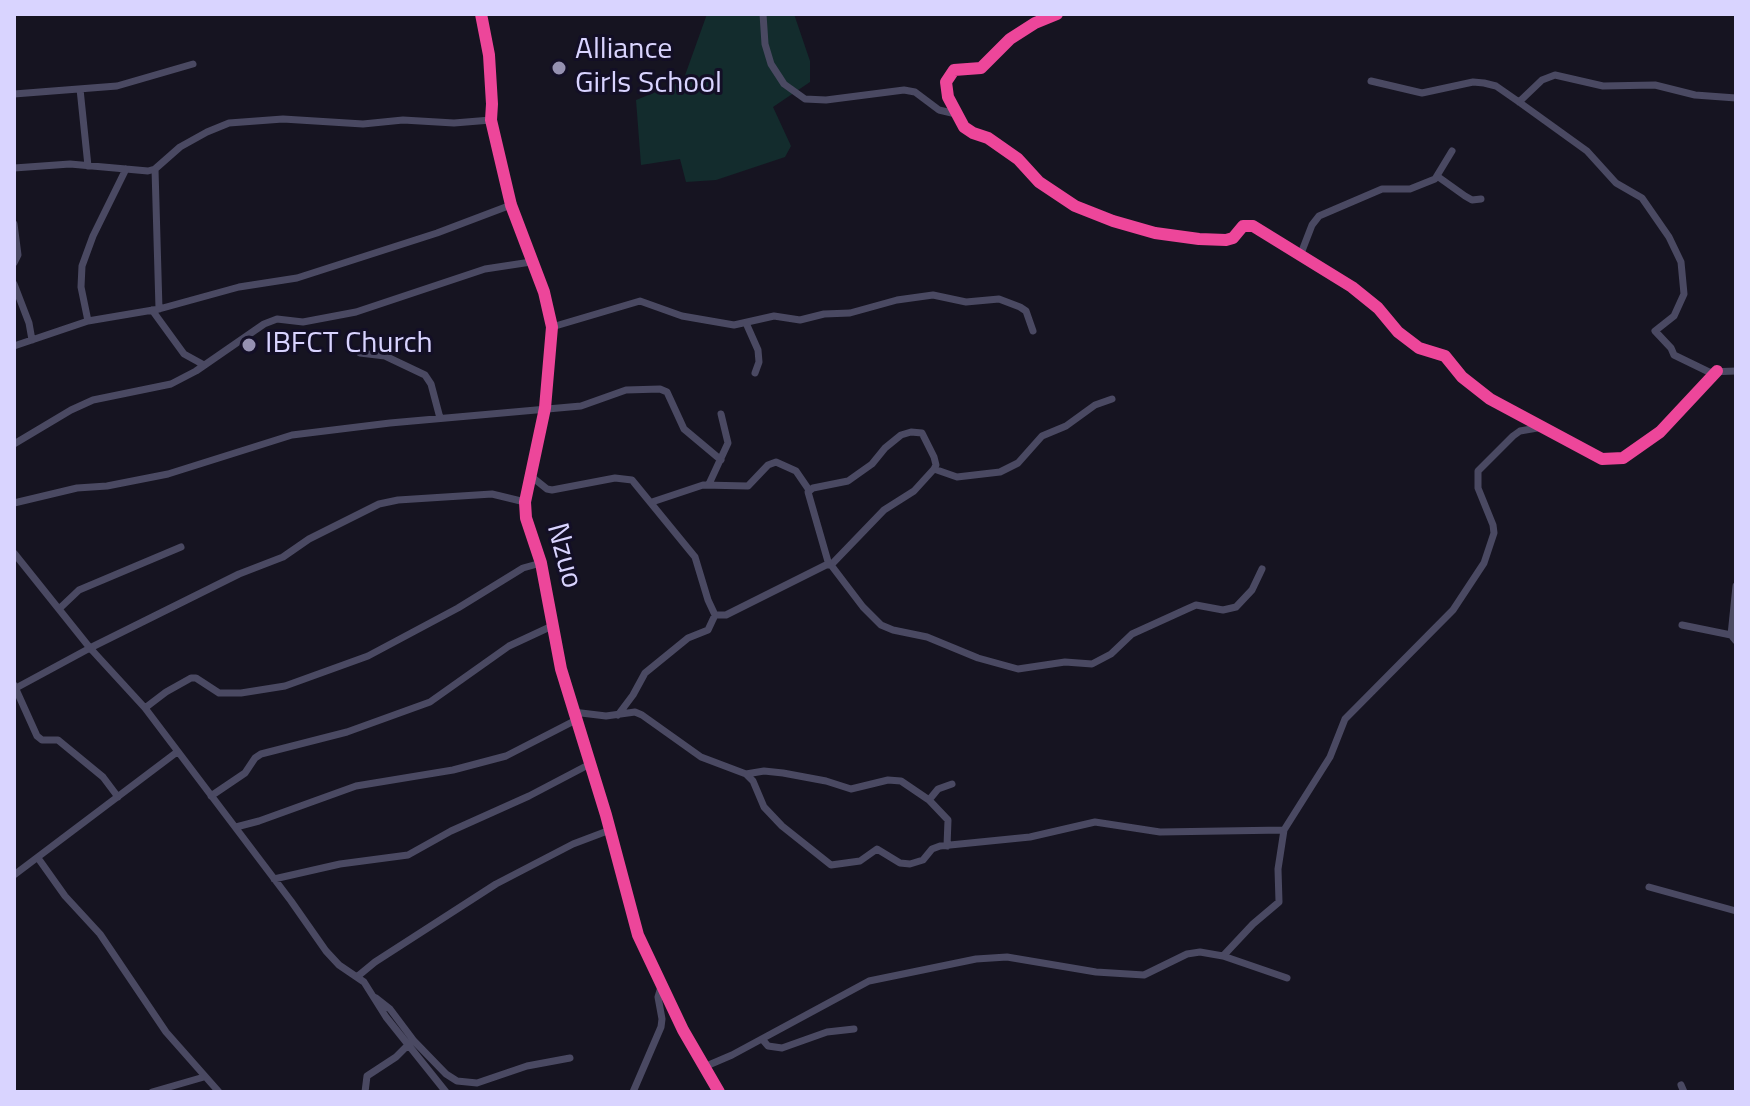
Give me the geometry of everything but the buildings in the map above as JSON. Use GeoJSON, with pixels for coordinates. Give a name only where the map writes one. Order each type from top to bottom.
{"type":"FeatureCollection","features":[{"type":"Feature","properties":{"kind":"street","name":"Nzuo"},"geometry":{"type":"LineString","coordinates":[[481,14],[489,55],[491,120],[511,205],[544,292],[552,327],[545,408],[525,502],[529,531],[541,563],[552,626],[575,716],[638,935],[661,987],[719,1092]]}},
{"type":"Feature","properties":{"kind":"street"},"geometry":{"type":"LineString","coordinates":[[763,14],[765,44],[771,64],[784,84],[805,99],[860,97],[904,90],[915,92],[939,110],[956,114]]}},
{"type":"Feature","properties":{"kind":"street"},"geometry":{"type":"LineString","coordinates":[[1057,14],[1010,39],[981,68],[954,70],[946,82],[948,97],[964,127],[988,138],[1018,159],[1039,182],[1075,206],[1155,233],[1226,240],[1233,238],[1243,226],[1253,226],[1352,287],[1419,348],[1445,356],[1476,389],[1594,456],[1613,460],[1623,458],[1670,423],[1717,371]]}},
{"type":"Feature","properties":{"kind":"street"},"geometry":{"type":"LineString","coordinates":[[14,94],[117,86],[193,64]]}},
{"type":"Feature","properties":{"kind":"street"},"geometry":{"type":"LineString","coordinates":[[1519,102],[1542,80],[1555,75],[1603,86],[1655,85],[1695,95],[1736,98]]}},
{"type":"Feature","properties":{"kind":"street"},"geometry":{"type":"LineString","coordinates":[[1371,81],[1422,93],[1473,82],[1496,86],[1587,151],[1616,183],[1642,198],[1669,237],[1681,262],[1684,294],[1674,316],[1655,331],[1674,355],[1709,372],[1736,371]]}},
{"type":"Feature","properties":{"kind":"street"},"geometry":{"type":"LineString","coordinates":[[80,89],[88,166]]}},
{"type":"Feature","properties":{"kind":"street"},"geometry":{"type":"LineString","coordinates":[[14,168],[70,164],[148,171],[155,169],[180,147],[229,123],[283,119],[363,124],[491,120]]}},
{"type":"Feature","properties":{"kind":"street"},"geometry":{"type":"LineString","coordinates":[[1300,256],[1312,225],[1319,216],[1382,189],[1410,189],[1437,176],[1452,151]]}},
{"type":"Feature","properties":{"kind":"street"},"geometry":{"type":"LineString","coordinates":[[88,321],[82,298],[82,266],[126,169]]}},
{"type":"Feature","properties":{"kind":"street"},"geometry":{"type":"LineString","coordinates":[[155,169],[155,310],[184,354],[204,365]]}},
{"type":"Feature","properties":{"kind":"street"},"geometry":{"type":"LineString","coordinates":[[1437,176],[1472,200],[1481,199]]}},
{"type":"Feature","properties":{"kind":"street"},"geometry":{"type":"LineString","coordinates":[[14,346],[88,321],[155,310],[239,287],[297,278],[437,233],[511,205]]}},
{"type":"Feature","properties":{"kind":"street"},"geometry":{"type":"LineString","coordinates":[[14,224],[18,255],[14,263]]}},
{"type":"Feature","properties":{"kind":"street"},"geometry":{"type":"LineString","coordinates":[[14,444],[93,400],[171,384],[264,324],[277,319],[303,322],[356,312],[485,269],[531,262]]}},
{"type":"Feature","properties":{"kind":"street"},"geometry":{"type":"LineString","coordinates":[[14,284],[32,340]]}},
{"type":"Feature","properties":{"kind":"street"},"geometry":{"type":"LineString","coordinates":[[552,327],[640,301],[682,316],[725,325],[774,316],[800,320],[824,314],[850,313],[897,300],[933,295],[966,302],[999,299],[1026,311],[1033,331]]}},
{"type":"Feature","properties":{"kind":"street"},"geometry":{"type":"LineString","coordinates":[[746,323],[758,350],[759,362],[755,373]]}},
{"type":"Feature","properties":{"kind":"street"},"geometry":{"type":"LineString","coordinates":[[360,353],[385,356],[425,375],[431,384],[440,418]]}},
{"type":"Feature","properties":{"kind":"street"},"geometry":{"type":"LineString","coordinates":[[14,503],[77,488],[107,486],[168,474],[292,435],[581,406],[626,390],[660,389],[667,392],[684,429],[721,460]]}},
{"type":"Feature","properties":{"kind":"street"},"geometry":{"type":"LineString","coordinates":[[934,469],[957,477],[1000,472],[1018,463],[1042,436],[1066,426],[1095,405],[1112,399]]}},
{"type":"Feature","properties":{"kind":"street"},"geometry":{"type":"LineString","coordinates":[[709,484],[728,443],[721,414]]}},
{"type":"Feature","properties":{"kind":"street"},"geometry":{"type":"LineString","coordinates":[[1223,956],[1279,902],[1278,869],[1284,830],[1330,757],[1345,719],[1453,610],[1484,563],[1494,533],[1478,488],[1478,471],[1520,431],[1543,427]]}},
{"type":"Feature","properties":{"kind":"street"},"geometry":{"type":"LineString","coordinates":[[715,615],[726,615],[830,565],[884,510],[914,491],[936,465],[924,435],[911,432],[901,435],[872,464],[848,481],[809,490]]}},
{"type":"Feature","properties":{"kind":"street"},"geometry":{"type":"LineString","coordinates":[[652,502],[709,484],[748,486],[768,465],[776,462],[796,471],[809,490],[808,497],[830,565],[881,625],[927,637],[978,658],[1018,669],[1065,662],[1092,664],[1111,654],[1132,634],[1196,605],[1223,610],[1236,607],[1252,590],[1262,569]]}},
{"type":"Feature","properties":{"kind":"street"},"geometry":{"type":"LineString","coordinates":[[532,477],[552,490],[625,478],[632,480],[695,557],[715,615]]}},
{"type":"Feature","properties":{"kind":"street"},"geometry":{"type":"LineString","coordinates":[[118,797],[103,777],[58,740],[42,740],[37,736],[15,687],[239,574],[283,557],[309,539],[379,504],[492,494],[525,502]]}},
{"type":"Feature","properties":{"kind":"street"},"geometry":{"type":"LineString","coordinates":[[59,609],[79,590],[181,547]]}},
{"type":"Feature","properties":{"kind":"street"},"geometry":{"type":"LineString","coordinates":[[14,553],[90,648],[145,708],[326,951],[339,965],[358,976],[386,1017],[446,1092]]}},
{"type":"Feature","properties":{"kind":"street"},"geometry":{"type":"LineString","coordinates":[[145,708],[191,678],[219,693],[241,693],[285,686],[368,656],[458,608],[523,568],[541,563]]}},
{"type":"Feature","properties":{"kind":"street"},"geometry":{"type":"LineString","coordinates":[[1682,625],[1733,638],[1736,586]]}},
{"type":"Feature","properties":{"kind":"street"},"geometry":{"type":"LineString","coordinates":[[618,715],[645,673],[688,638],[708,630],[715,615]]}},
{"type":"Feature","properties":{"kind":"street"},"geometry":{"type":"LineString","coordinates":[[211,796],[245,773],[261,754],[347,732],[430,702],[509,646],[552,626]]}},
{"type":"Feature","properties":{"kind":"street"},"geometry":{"type":"LineString","coordinates":[[236,827],[356,786],[453,770],[506,756],[575,716],[635,712],[701,757],[746,774],[753,781],[764,807],[782,826],[831,865],[860,861],[877,849],[900,863],[910,864],[923,860],[936,847],[1030,837],[1095,822],[1160,832],[1284,830]]}},
{"type":"Feature","properties":{"kind":"street"},"geometry":{"type":"LineString","coordinates":[[14,875],[177,752]]}},
{"type":"Feature","properties":{"kind":"street"},"geometry":{"type":"LineString","coordinates":[[274,879],[340,864],[408,855],[459,826],[529,796],[590,764]]}},
{"type":"Feature","properties":{"kind":"street"},"geometry":{"type":"LineString","coordinates":[[746,774],[764,771],[783,773],[851,789],[893,779],[915,789],[948,820],[947,846]]}},
{"type":"Feature","properties":{"kind":"street"},"geometry":{"type":"LineString","coordinates":[[929,800],[943,786],[952,784]]}},
{"type":"Feature","properties":{"kind":"street"},"geometry":{"type":"LineString","coordinates":[[358,976],[496,884],[573,844],[610,830]]}},
{"type":"Feature","properties":{"kind":"street"},"geometry":{"type":"LineString","coordinates":[[38,858],[65,896],[100,934],[166,1032],[219,1092]]}},
{"type":"Feature","properties":{"kind":"street"},"geometry":{"type":"LineString","coordinates":[[1649,887],[1736,911]]}},
{"type":"Feature","properties":{"kind":"street"},"geometry":{"type":"LineString","coordinates":[[704,1067],[869,981],[976,959],[1007,957],[1130,976],[1144,975],[1187,954],[1200,952],[1223,956],[1287,978]]}},
{"type":"Feature","properties":{"kind":"street"},"geometry":{"type":"LineString","coordinates":[[633,1092],[661,1027],[658,997],[661,987]]}},
{"type":"Feature","properties":{"kind":"street"},"geometry":{"type":"LineString","coordinates":[[375,997],[390,1009],[414,1041],[446,1074],[457,1081],[477,1083],[527,1066],[570,1058]]}},
{"type":"Feature","properties":{"kind":"street"},"geometry":{"type":"LineString","coordinates":[[762,1039],[768,1046],[782,1048],[827,1032],[854,1029]]}},
{"type":"Feature","properties":{"kind":"street"},"geometry":{"type":"LineString","coordinates":[[365,1092],[367,1076],[408,1045]]}},
{"type":"Feature","properties":{"kind":"street"},"geometry":{"type":"LineString","coordinates":[[152,1092],[204,1077]]}},
{"type":"Feature","properties":{"kind":"green space"},"geometry":{"type":"Polygon","coordinates":[[[707,14],[794,14],[810,61],[810,82],[773,107],[791,146],[785,157],[716,180],[686,182],[680,159],[641,165],[636,100],[683,81],[707,14]]]}},
{"type":"Feature","properties":{"kind":"cycle path"},"geometry":{"type":"LineString","coordinates":[[481,14],[489,55],[491,120],[511,205],[544,292],[552,327],[545,408],[525,502],[526,518],[541,563],[561,669],[606,815],[638,935],[683,1030],[719,1092]]}},
{"type":"Feature","properties":{"kind":"cycle path"},"geometry":{"type":"LineString","coordinates":[[1057,14],[1010,39],[981,68],[954,70],[946,82],[948,97],[964,127],[988,138],[1018,159],[1039,182],[1075,206],[1155,233],[1199,239],[1226,240],[1233,238],[1243,226],[1253,226],[1352,287],[1378,308],[1398,332],[1419,348],[1445,356],[1462,377],[1490,399],[1602,459],[1623,458],[1660,432],[1717,371]]}},
{"type":"Feature","properties":{"kind":"place","name":"Alliance Girls School"},"geometry":{"type":"Point","coordinates":[559,68]}},
{"type":"Feature","properties":{"kind":"place","name":"IBFCT Church"},"geometry":{"type":"Point","coordinates":[249,345]}}]}
